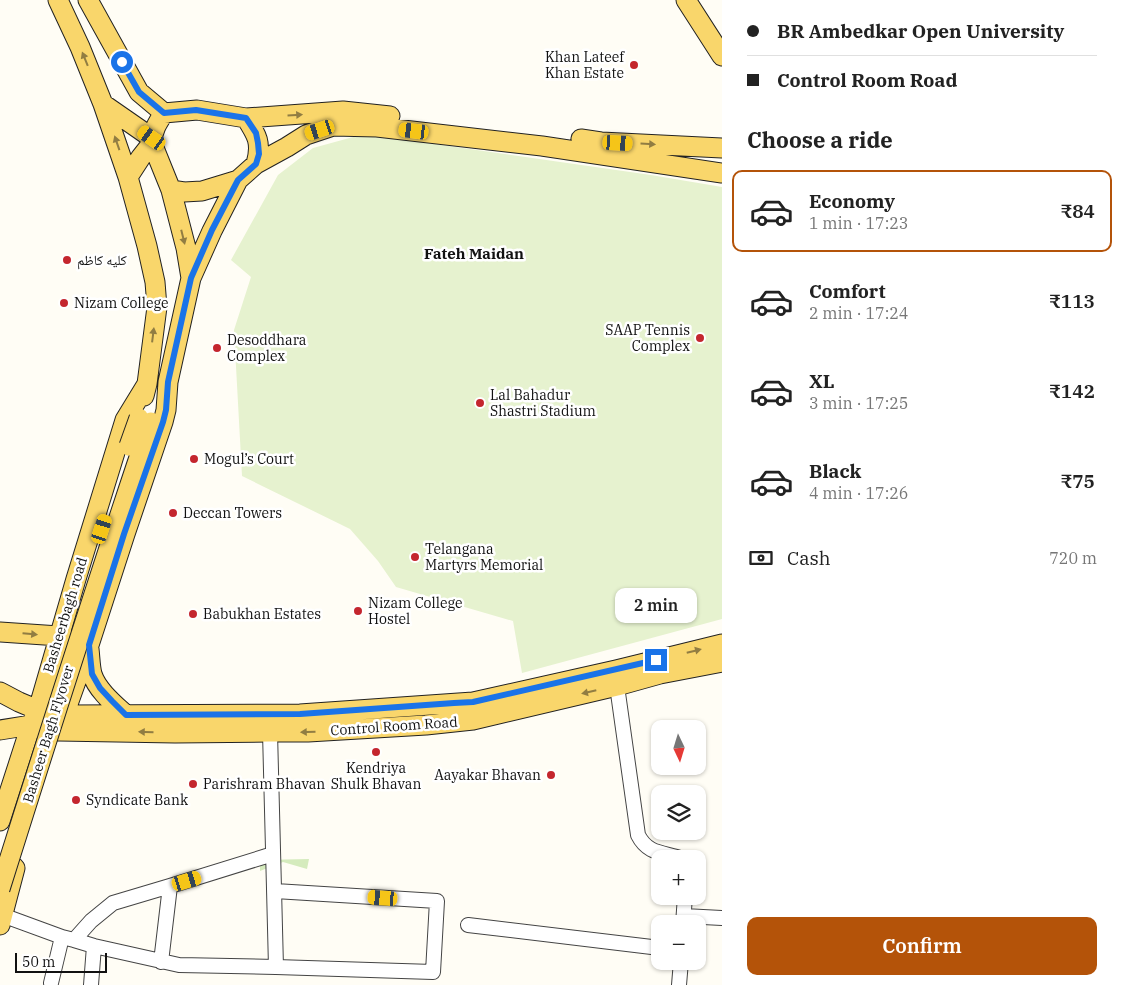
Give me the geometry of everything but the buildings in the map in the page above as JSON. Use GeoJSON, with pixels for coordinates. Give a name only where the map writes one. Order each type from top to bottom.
{"type":"FeatureCollection","features":[{"type":"Feature","properties":{"kind":"main road","name":"Basheer Bagh Flyover"},"geometry":{"type":"LineString","coordinates":[[0,889],[104,559],[145,420],[147,384],[157,306],[155,282],[147,246],[128,177],[103,104],[80,47],[58,0]]}},
{"type":"Feature","properties":{"kind":"main road"},"geometry":{"type":"LineString","coordinates":[[88,0],[139,92],[164,113],[196,110],[246,118],[342,111],[601,142],[722,148]]}},
{"type":"Feature","properties":{"kind":"main road"},"geometry":{"type":"LineString","coordinates":[[686,0],[722,56]]}},
{"type":"Feature","properties":{"kind":"main road"},"geometry":{"type":"LineString","coordinates":[[103,104],[152,140],[172,190],[191,278]]}},
{"type":"Feature","properties":{"kind":"main road"},"geometry":{"type":"LineString","coordinates":[[128,177],[152,140],[156,126],[164,113]]}},
{"type":"Feature","properties":{"kind":"main road"},"geometry":{"type":"LineString","coordinates":[[246,118],[256,133],[259,154],[256,164]]}},
{"type":"Feature","properties":{"kind":"main road"},"geometry":{"type":"LineString","coordinates":[[1,920],[12,877],[61,723],[163,422],[168,382],[191,278],[212,230],[238,180],[256,164],[306,135],[333,126],[377,127],[542,146],[722,173]]}},
{"type":"Feature","properties":{"kind":"main road"},"geometry":{"type":"LineString","coordinates":[[172,190],[184,192],[202,191],[238,180]]}},
{"type":"Feature","properties":{"kind":"main road","name":"Basheer Bagh Flyover"},"geometry":{"type":"LineString","coordinates":[[0,850],[22,774],[145,420],[168,382]]}},
{"type":"Feature","properties":{"kind":"main road","name":"Basheerbagh road"},"geometry":{"type":"LineString","coordinates":[[2,814],[34,717],[125,420],[147,384]]}},
{"type":"Feature","properties":{"kind":"main road"},"geometry":{"type":"LineString","coordinates":[[0,632],[59,636],[89,645]]}},
{"type":"Feature","properties":{"kind":"main road","name":"Control Room Road"},"geometry":{"type":"LineString","coordinates":[[61,723],[175,733],[308,732],[426,725],[474,720],[490,707],[624,668],[722,644]]}},
{"type":"Feature","properties":{"kind":"main road"},"geometry":{"type":"LineString","coordinates":[[89,645],[92,674],[106,695],[126,715]]}},
{"type":"Feature","properties":{"kind":"main road","name":"Control Room Road"},"geometry":{"type":"LineString","coordinates":[[61,723],[126,715],[300,714],[473,702],[490,707],[617,686],[660,674],[722,662]]}},
{"type":"Feature","properties":{"kind":"main road"},"geometry":{"type":"LineString","coordinates":[[0,692],[18,702],[34,717],[61,723]]}},
{"type":"Feature","properties":{"kind":"main road"},"geometry":{"type":"LineString","coordinates":[[0,730],[34,717]]}},
{"type":"Feature","properties":{"kind":"main road"},"geometry":{"type":"LineString","coordinates":[[0,780],[2,814]]}},
{"type":"Feature","properties":{"kind":"street"},"geometry":{"type":"LineString","coordinates":[[617,686],[638,835],[642,844],[651,850]]}},
{"type":"Feature","properties":{"kind":"street"},"geometry":{"type":"LineString","coordinates":[[270,732],[276,967]]}},
{"type":"Feature","properties":{"kind":"street"},"geometry":{"type":"LineString","coordinates":[[51,983],[68,939],[113,903],[273,854]]}},
{"type":"Feature","properties":{"kind":"street"},"geometry":{"type":"LineString","coordinates":[[161,962],[170,886]]}},
{"type":"Feature","properties":{"kind":"street"},"geometry":{"type":"LineString","coordinates":[[1,920],[94,946],[179,965],[433,972],[437,901],[275,891]]}},
{"type":"Feature","properties":{"kind":"street"},"geometry":{"type":"LineString","coordinates":[[706,919],[722,918]]}},
{"type":"Feature","properties":{"kind":"street"},"geometry":{"type":"LineString","coordinates":[[468,925],[651,947]]}},
{"type":"Feature","properties":{"kind":"street"},"geometry":{"type":"LineString","coordinates":[[91,985],[94,946]]}},
{"type":"Feature","properties":{"kind":"street"},"geometry":{"type":"LineString","coordinates":[[679,985],[680,970]]}},
{"type":"Feature","properties":{"kind":"green space","name":"Lal Bahadur Shastri Stadium"},"geometry":{"type":"Polygon","coordinates":[[[364,134],[722,187],[722,619],[522,673],[513,621],[396,587],[378,561],[350,529],[242,476],[234,330],[251,277],[231,260],[278,175],[313,148],[364,134]]]}},
{"type":"Feature","properties":{"kind":"green space"},"geometry":{"type":"Polygon","coordinates":[[[309,859],[307,869],[283,862],[260,871],[260,860],[309,859]]]}},
{"type":"Feature","properties":{"kind":"place","name":"Khan Lateef Khan Estate"},"geometry":{"type":"Point","coordinates":[634,65]}},
{"type":"Feature","properties":{"kind":"place","name":"كليه كاظم"},"geometry":{"type":"Point","coordinates":[67,260]}},
{"type":"Feature","properties":{"kind":"place","name":"Nizam College"},"geometry":{"type":"Point","coordinates":[64,303]}},
{"type":"Feature","properties":{"kind":"place","name":"SAAP Tennis Complex"},"geometry":{"type":"Point","coordinates":[700,338]}},
{"type":"Feature","properties":{"kind":"place","name":"Desoddhara Complex"},"geometry":{"type":"Point","coordinates":[217,348]}},
{"type":"Feature","properties":{"kind":"place","name":"Lal Bahadur Shastri Stadium"},"geometry":{"type":"Point","coordinates":[480,403]}},
{"type":"Feature","properties":{"kind":"place","name":"Mogul’s Court"},"geometry":{"type":"Point","coordinates":[194,459]}},
{"type":"Feature","properties":{"kind":"place","name":"Deccan Towers"},"geometry":{"type":"Point","coordinates":[173,513]}},
{"type":"Feature","properties":{"kind":"place","name":"Telangana Martyrs Memorial"},"geometry":{"type":"Point","coordinates":[415,557]}},
{"type":"Feature","properties":{"kind":"place","name":"Nizam College Hostel"},"geometry":{"type":"Point","coordinates":[358,611]}},
{"type":"Feature","properties":{"kind":"place","name":"Babukhan Estates"},"geometry":{"type":"Point","coordinates":[193,614]}},
{"type":"Feature","properties":{"kind":"place","name":"Kendriya Shulk Bhavan"},"geometry":{"type":"Point","coordinates":[376,752]}},
{"type":"Feature","properties":{"kind":"place","name":"Aayakar Bhavan"},"geometry":{"type":"Point","coordinates":[551,775]}},
{"type":"Feature","properties":{"kind":"place","name":"Parishram Bhavan"},"geometry":{"type":"Point","coordinates":[193,784]}},
{"type":"Feature","properties":{"kind":"place","name":"Syndicate Bank"},"geometry":{"type":"Point","coordinates":[76,800]}},
{"type":"Feature","properties":{"kind":"district","name":"Fateh Maidan"},"geometry":{"type":"Point","coordinates":[474,254]}},
{"type":"Feature","properties":{"kind":"route"},"geometry":{"type":"LineString","coordinates":[[122,62],[139,92],[164,113],[196,110],[246,118],[256,133],[259,154],[256,164],[238,180],[212,230],[191,278],[168,382],[163,422],[124,534],[89,645],[92,674],[100,688],[126,715],[300,714],[473,702],[656,660]]}}]}
